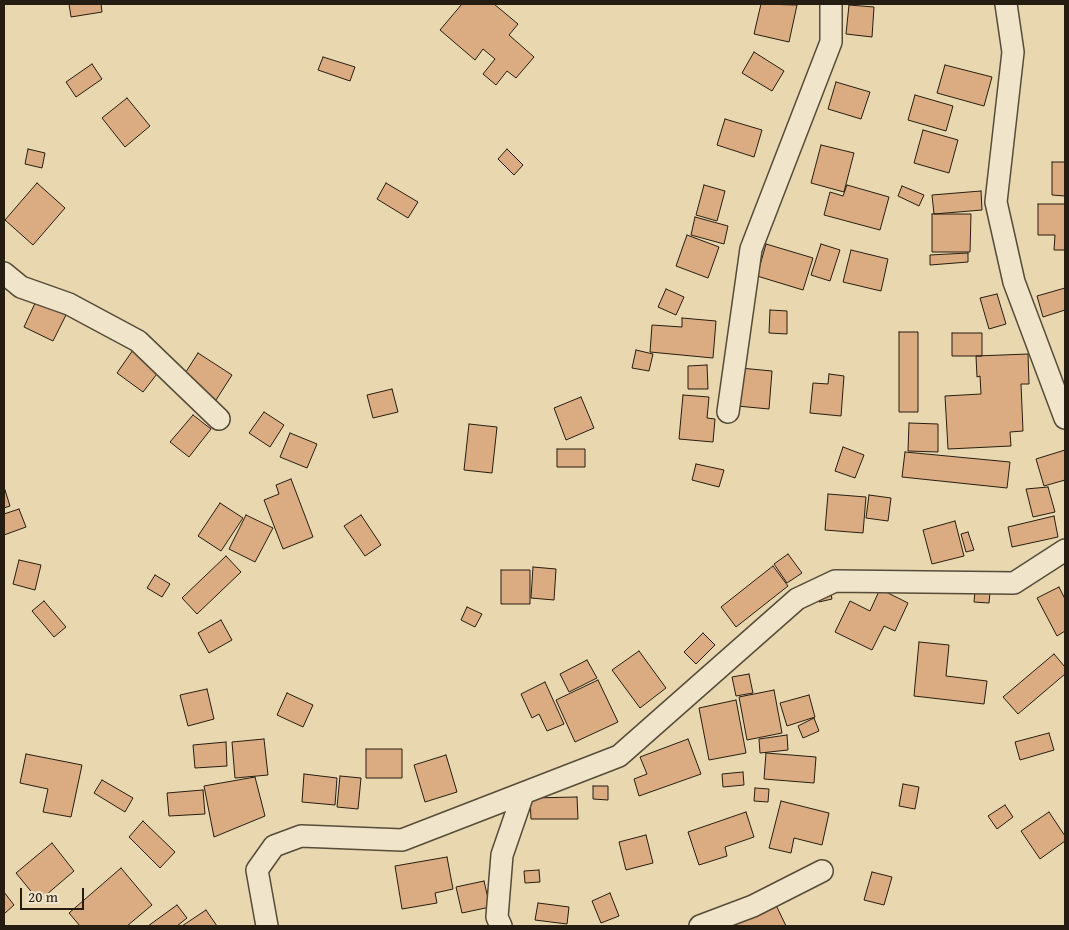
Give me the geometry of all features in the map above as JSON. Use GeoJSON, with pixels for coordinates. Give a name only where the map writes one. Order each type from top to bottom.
{"type":"FeatureCollection","features":[{"type":"Feature","properties":{"kind":"street"},"geometry":{"type":"LineString","coordinates":[[728,412],[751,249],[831,42],[831,4]]}},
{"type":"Feature","properties":{"kind":"street"},"geometry":{"type":"LineString","coordinates":[[1006,4],[1013,52],[996,202],[1014,282],[1065,418]]}},
{"type":"Feature","properties":{"kind":"street"},"geometry":{"type":"LineString","coordinates":[[4,273],[21,287],[69,304],[138,341],[219,419]]}},
{"type":"Feature","properties":{"kind":"street"},"geometry":{"type":"LineString","coordinates":[[267,926],[256,870],[274,846],[301,836],[402,840],[619,756],[797,599],[835,581],[1014,583],[1065,550]]}},
{"type":"Feature","properties":{"kind":"street"},"geometry":{"type":"LineString","coordinates":[[501,926],[497,917],[502,855],[523,794]]}},
{"type":"Feature","properties":{"kind":"street"},"geometry":{"type":"LineString","coordinates":[[700,926],[753,906],[822,872]]}},
{"type":"Feature","properties":{"kind":"building"},"geometry":{"type":"Polygon","coordinates":[[[69,4],[101,4],[102,12],[71,17],[69,4]]]}},
{"type":"Feature","properties":{"kind":"building"},"geometry":{"type":"Polygon","coordinates":[[[462,4],[494,4],[518,24],[509,35],[534,57],[516,78],[507,71],[496,85],[483,74],[495,59],[483,49],[475,60],[440,30],[462,4]]]}},
{"type":"Feature","properties":{"kind":"building"},"geometry":{"type":"Polygon","coordinates":[[[761,4],[797,5],[789,42],[754,34],[761,4]]]}},
{"type":"Feature","properties":{"kind":"building"},"geometry":{"type":"Polygon","coordinates":[[[849,5],[874,7],[872,37],[846,34],[849,5]]]}},
{"type":"Feature","properties":{"kind":"building"},"geometry":{"type":"Polygon","coordinates":[[[754,52],[784,71],[772,91],[742,73],[754,52]]]}},
{"type":"Feature","properties":{"kind":"building"},"geometry":{"type":"Polygon","coordinates":[[[323,57],[355,67],[350,81],[318,70],[323,57]]]}},
{"type":"Feature","properties":{"kind":"building"},"geometry":{"type":"Polygon","coordinates":[[[92,64],[102,79],[76,97],[66,82],[92,64]]]}},
{"type":"Feature","properties":{"kind":"building"},"geometry":{"type":"Polygon","coordinates":[[[945,65],[992,77],[984,106],[937,93],[945,65]]]}},
{"type":"Feature","properties":{"kind":"building"},"geometry":{"type":"Polygon","coordinates":[[[836,82],[870,92],[861,119],[828,109],[836,82]]]}},
{"type":"Feature","properties":{"kind":"building"},"geometry":{"type":"Polygon","coordinates":[[[915,95],[953,106],[946,131],[908,120],[915,95]]]}},
{"type":"Feature","properties":{"kind":"building"},"geometry":{"type":"Polygon","coordinates":[[[127,98],[150,126],[125,147],[102,118],[127,98]]]}},
{"type":"Feature","properties":{"kind":"building"},"geometry":{"type":"Polygon","coordinates":[[[725,119],[762,130],[754,157],[717,145],[725,119]]]}},
{"type":"Feature","properties":{"kind":"building"},"geometry":{"type":"Polygon","coordinates":[[[923,130],[958,140],[949,173],[914,163],[923,130]]]}},
{"type":"Feature","properties":{"kind":"building"},"geometry":{"type":"Polygon","coordinates":[[[821,145],[854,153],[844,192],[811,183],[821,145]]]}},
{"type":"Feature","properties":{"kind":"building"},"geometry":{"type":"Polygon","coordinates":[[[28,149],[45,153],[42,168],[25,164],[28,149]]]}},
{"type":"Feature","properties":{"kind":"building"},"geometry":{"type":"Polygon","coordinates":[[[507,149],[523,165],[514,175],[498,159],[507,149]]]}},
{"type":"Feature","properties":{"kind":"building"},"geometry":{"type":"Polygon","coordinates":[[[1052,162],[1065,162],[1065,196],[1052,195],[1052,162]]]}},
{"type":"Feature","properties":{"kind":"building"},"geometry":{"type":"Polygon","coordinates":[[[37,183],[65,208],[33,245],[5,220],[37,183]]]}},
{"type":"Feature","properties":{"kind":"building"},"geometry":{"type":"Polygon","coordinates":[[[386,183],[418,202],[408,218],[377,199],[386,183]]]}},
{"type":"Feature","properties":{"kind":"building"},"geometry":{"type":"Polygon","coordinates":[[[704,185],[725,191],[717,221],[696,215],[704,185]]]}},
{"type":"Feature","properties":{"kind":"building"},"geometry":{"type":"Polygon","coordinates":[[[847,185],[889,197],[880,230],[824,215],[830,192],[843,196],[847,185]]]}},
{"type":"Feature","properties":{"kind":"building"},"geometry":{"type":"Polygon","coordinates":[[[902,186],[924,195],[919,206],[898,196],[902,186]]]}},
{"type":"Feature","properties":{"kind":"building"},"geometry":{"type":"Polygon","coordinates":[[[981,191],[982,210],[934,214],[932,195],[981,191]]]}},
{"type":"Feature","properties":{"kind":"building"},"geometry":{"type":"Polygon","coordinates":[[[1038,204],[1065,204],[1065,250],[1054,250],[1055,235],[1038,235],[1038,204]]]}},
{"type":"Feature","properties":{"kind":"building"},"geometry":{"type":"Polygon","coordinates":[[[932,214],[971,214],[970,252],[932,252],[932,214]]]}},
{"type":"Feature","properties":{"kind":"building"},"geometry":{"type":"Polygon","coordinates":[[[695,217],[728,226],[724,244],[691,235],[695,217]]]}},
{"type":"Feature","properties":{"kind":"building"},"geometry":{"type":"Polygon","coordinates":[[[687,235],[719,247],[708,278],[676,266],[687,235]]]}},
{"type":"Feature","properties":{"kind":"building"},"geometry":{"type":"Polygon","coordinates":[[[766,244],[813,258],[803,290],[757,276],[766,244]]]}},
{"type":"Feature","properties":{"kind":"building"},"geometry":{"type":"Polygon","coordinates":[[[821,244],[840,250],[830,281],[811,275],[821,244]]]}},
{"type":"Feature","properties":{"kind":"building"},"geometry":{"type":"Polygon","coordinates":[[[851,250],[888,259],[881,291],[843,282],[851,250]]]}},
{"type":"Feature","properties":{"kind":"building"},"geometry":{"type":"Polygon","coordinates":[[[968,253],[968,262],[930,265],[930,255],[968,253]]]}},
{"type":"Feature","properties":{"kind":"building"},"geometry":{"type":"Polygon","coordinates":[[[1065,288],[1065,310],[1043,317],[1037,296],[1065,288]]]}},
{"type":"Feature","properties":{"kind":"building"},"geometry":{"type":"Polygon","coordinates":[[[666,289],[684,297],[676,315],[658,307],[666,289]]]}},
{"type":"Feature","properties":{"kind":"building"},"geometry":{"type":"Polygon","coordinates":[[[997,294],[1006,324],[989,329],[980,298],[997,294]]]}},
{"type":"Feature","properties":{"kind":"building"},"geometry":{"type":"Polygon","coordinates":[[[37,299],[67,313],[53,341],[24,327],[37,299]]]}},
{"type":"Feature","properties":{"kind":"building"},"geometry":{"type":"Polygon","coordinates":[[[770,310],[787,311],[787,334],[769,333],[770,310]]]}},
{"type":"Feature","properties":{"kind":"building"},"geometry":{"type":"Polygon","coordinates":[[[682,318],[716,321],[713,358],[650,352],[652,325],[682,327],[682,318]]]}},
{"type":"Feature","properties":{"kind":"building"},"geometry":{"type":"Polygon","coordinates":[[[899,332],[918,332],[918,412],[899,412],[899,332]]]}},
{"type":"Feature","properties":{"kind":"building"},"geometry":{"type":"Polygon","coordinates":[[[952,333],[982,333],[982,356],[952,356],[952,333]]]}},
{"type":"Feature","properties":{"kind":"building"},"geometry":{"type":"Polygon","coordinates":[[[133,350],[160,370],[143,392],[117,373],[133,350]]]}},
{"type":"Feature","properties":{"kind":"building"},"geometry":{"type":"Polygon","coordinates":[[[636,350],[653,354],[649,371],[632,368],[636,350]]]}},
{"type":"Feature","properties":{"kind":"building"},"geometry":{"type":"Polygon","coordinates":[[[198,353],[232,375],[216,400],[182,378],[198,353]]]}},
{"type":"Feature","properties":{"kind":"building"},"geometry":{"type":"Polygon","coordinates":[[[1028,354],[1029,384],[1021,384],[1023,431],[1010,432],[1011,446],[948,449],[945,396],[981,394],[980,376],[977,377],[976,356],[1028,354]]]}},
{"type":"Feature","properties":{"kind":"building"},"geometry":{"type":"Polygon","coordinates":[[[707,365],[708,389],[688,389],[688,366],[707,365]]]}},
{"type":"Feature","properties":{"kind":"building"},"geometry":{"type":"Polygon","coordinates":[[[740,368],[772,371],[769,409],[737,406],[740,368]]]}},
{"type":"Feature","properties":{"kind":"building"},"geometry":{"type":"Polygon","coordinates":[[[829,374],[844,376],[841,416],[810,413],[813,383],[828,384],[829,374]]]}},
{"type":"Feature","properties":{"kind":"building"},"geometry":{"type":"Polygon","coordinates":[[[392,389],[398,412],[373,418],[367,395],[392,389]]]}},
{"type":"Feature","properties":{"kind":"building"},"geometry":{"type":"Polygon","coordinates":[[[683,395],[709,397],[707,418],[715,419],[713,442],[679,439],[683,395]]]}},
{"type":"Feature","properties":{"kind":"building"},"geometry":{"type":"Polygon","coordinates":[[[581,397],[594,428],[566,440],[554,408],[581,397]]]}},
{"type":"Feature","properties":{"kind":"building"},"geometry":{"type":"Polygon","coordinates":[[[264,412],[284,425],[270,447],[249,433],[264,412]]]}},
{"type":"Feature","properties":{"kind":"building"},"geometry":{"type":"Polygon","coordinates":[[[193,415],[211,429],[189,457],[170,442],[193,415]]]}},
{"type":"Feature","properties":{"kind":"building"},"geometry":{"type":"Polygon","coordinates":[[[909,423],[938,424],[938,452],[908,451],[909,423]]]}},
{"type":"Feature","properties":{"kind":"building"},"geometry":{"type":"Polygon","coordinates":[[[469,424],[497,427],[492,473],[464,470],[469,424]]]}},
{"type":"Feature","properties":{"kind":"building"},"geometry":{"type":"Polygon","coordinates":[[[290,433],[317,444],[307,468],[280,457],[290,433]]]}},
{"type":"Feature","properties":{"kind":"building"},"geometry":{"type":"Polygon","coordinates":[[[843,447],[864,455],[855,478],[835,471],[843,447]]]}},
{"type":"Feature","properties":{"kind":"building"},"geometry":{"type":"Polygon","coordinates":[[[557,449],[585,449],[585,467],[557,467],[557,449]]]}},
{"type":"Feature","properties":{"kind":"building"},"geometry":{"type":"Polygon","coordinates":[[[1065,450],[1065,480],[1044,486],[1036,459],[1065,450]]]}},
{"type":"Feature","properties":{"kind":"building"},"geometry":{"type":"Polygon","coordinates":[[[905,452],[1010,462],[1007,488],[902,477],[905,452]]]}},
{"type":"Feature","properties":{"kind":"building"},"geometry":{"type":"Polygon","coordinates":[[[696,464],[724,470],[719,487],[692,480],[696,464]]]}},
{"type":"Feature","properties":{"kind":"building"},"geometry":{"type":"Polygon","coordinates":[[[291,479],[313,537],[283,549],[264,500],[279,494],[276,485],[291,479]]]}},
{"type":"Feature","properties":{"kind":"building"},"geometry":{"type":"Polygon","coordinates":[[[1048,487],[1055,512],[1033,517],[1026,489],[1048,487]]]}},
{"type":"Feature","properties":{"kind":"building"},"geometry":{"type":"Polygon","coordinates":[[[4,491],[10,506],[4,508],[4,491]]]}},
{"type":"Feature","properties":{"kind":"building"},"geometry":{"type":"Polygon","coordinates":[[[828,494],[866,497],[863,533],[825,530],[828,494]]]}},
{"type":"Feature","properties":{"kind":"building"},"geometry":{"type":"Polygon","coordinates":[[[869,495],[891,498],[888,521],[866,518],[869,495]]]}},
{"type":"Feature","properties":{"kind":"building"},"geometry":{"type":"Polygon","coordinates":[[[220,503],[243,518],[221,551],[198,536],[220,503]]]}},
{"type":"Feature","properties":{"kind":"building"},"geometry":{"type":"Polygon","coordinates":[[[19,509],[26,527],[4,535],[4,514],[19,509]]]}},
{"type":"Feature","properties":{"kind":"building"},"geometry":{"type":"Polygon","coordinates":[[[246,515],[273,528],[255,562],[229,549],[246,515]]]}},
{"type":"Feature","properties":{"kind":"building"},"geometry":{"type":"Polygon","coordinates":[[[361,515],[381,545],[365,556],[344,526],[361,515]]]}},
{"type":"Feature","properties":{"kind":"building"},"geometry":{"type":"Polygon","coordinates":[[[1054,516],[1058,537],[1012,547],[1008,527],[1054,516]]]}},
{"type":"Feature","properties":{"kind":"building"},"geometry":{"type":"Polygon","coordinates":[[[955,521],[964,556],[932,564],[923,530],[955,521]]]}},
{"type":"Feature","properties":{"kind":"building"},"geometry":{"type":"Polygon","coordinates":[[[968,532],[974,550],[966,552],[961,534],[968,532]]]}},
{"type":"Feature","properties":{"kind":"building"},"geometry":{"type":"Polygon","coordinates":[[[788,554],[802,573],[787,583],[774,564],[788,554]]]}},
{"type":"Feature","properties":{"kind":"building"},"geometry":{"type":"Polygon","coordinates":[[[226,556],[241,572],[197,614],[182,598],[226,556]]]}},
{"type":"Feature","properties":{"kind":"building"},"geometry":{"type":"Polygon","coordinates":[[[19,560],[41,565],[35,590],[13,584],[19,560]]]}},
{"type":"Feature","properties":{"kind":"building"},"geometry":{"type":"Polygon","coordinates":[[[773,566],[788,586],[736,627],[721,607],[773,566]]]}},
{"type":"Feature","properties":{"kind":"building"},"geometry":{"type":"Polygon","coordinates":[[[533,567],[556,569],[554,600],[531,598],[533,567]]]}},
{"type":"Feature","properties":{"kind":"building"},"geometry":{"type":"Polygon","coordinates":[[[501,570],[530,570],[530,604],[501,604],[501,570]]]}},
{"type":"Feature","properties":{"kind":"building"},"geometry":{"type":"Polygon","coordinates":[[[155,575],[170,584],[162,597],[147,588],[155,575]]]}},
{"type":"Feature","properties":{"kind":"building"},"geometry":{"type":"Polygon","coordinates":[[[1059,587],[1065,599],[1065,631],[1057,636],[1037,598],[1059,587]]]}},
{"type":"Feature","properties":{"kind":"building"},"geometry":{"type":"Polygon","coordinates":[[[830,589],[832,599],[819,602],[817,591],[830,589]]]}},
{"type":"Feature","properties":{"kind":"building"},"geometry":{"type":"Polygon","coordinates":[[[880,589],[908,603],[895,631],[884,626],[872,650],[835,632],[850,601],[870,611],[880,589]]]}},
{"type":"Feature","properties":{"kind":"building"},"geometry":{"type":"Polygon","coordinates":[[[975,591],[990,592],[989,603],[974,602],[975,591]]]}},
{"type":"Feature","properties":{"kind":"building"},"geometry":{"type":"Polygon","coordinates":[[[44,601],[66,627],[54,637],[32,611],[44,601]]]}},
{"type":"Feature","properties":{"kind":"building"},"geometry":{"type":"Polygon","coordinates":[[[467,607],[482,614],[475,627],[461,620],[467,607]]]}},
{"type":"Feature","properties":{"kind":"building"},"geometry":{"type":"Polygon","coordinates":[[[221,620],[232,640],[209,653],[198,633],[221,620]]]}},
{"type":"Feature","properties":{"kind":"building"},"geometry":{"type":"Polygon","coordinates":[[[703,633],[715,645],[696,664],[684,652],[703,633]]]}},
{"type":"Feature","properties":{"kind":"building"},"geometry":{"type":"Polygon","coordinates":[[[919,642],[949,645],[946,676],[987,681],[984,704],[914,696],[919,642]]]}},
{"type":"Feature","properties":{"kind":"building"},"geometry":{"type":"Polygon","coordinates":[[[639,651],[666,688],[640,708],[612,670],[639,651]]]}},
{"type":"Feature","properties":{"kind":"building"},"geometry":{"type":"Polygon","coordinates":[[[1054,654],[1065,667],[1065,674],[1018,714],[1003,697],[1054,654]]]}},
{"type":"Feature","properties":{"kind":"building"},"geometry":{"type":"Polygon","coordinates":[[[587,660],[597,678],[569,692],[560,674],[587,660]]]}},
{"type":"Feature","properties":{"kind":"building"},"geometry":{"type":"Polygon","coordinates":[[[749,674],[753,693],[736,696],[732,677],[749,674]]]}},
{"type":"Feature","properties":{"kind":"building"},"geometry":{"type":"Polygon","coordinates":[[[598,680],[618,722],[575,742],[556,700],[598,680]]]}},
{"type":"Feature","properties":{"kind":"building"},"geometry":{"type":"Polygon","coordinates":[[[545,682],[564,724],[547,731],[539,714],[532,718],[521,694],[545,682]]]}},
{"type":"Feature","properties":{"kind":"building"},"geometry":{"type":"Polygon","coordinates":[[[207,689],[214,719],[188,726],[180,695],[207,689]]]}},
{"type":"Feature","properties":{"kind":"building"},"geometry":{"type":"Polygon","coordinates":[[[774,690],[782,733],[747,740],[739,697],[774,690]]]}},
{"type":"Feature","properties":{"kind":"building"},"geometry":{"type":"Polygon","coordinates":[[[287,693],[313,705],[303,727],[277,715],[287,693]]]}},
{"type":"Feature","properties":{"kind":"building"},"geometry":{"type":"Polygon","coordinates":[[[809,695],[815,717],[787,726],[780,703],[809,695]]]}},
{"type":"Feature","properties":{"kind":"building"},"geometry":{"type":"Polygon","coordinates":[[[736,700],[746,753],[709,760],[699,708],[736,700]]]}},
{"type":"Feature","properties":{"kind":"building"},"geometry":{"type":"Polygon","coordinates":[[[814,718],[819,731],[803,738],[798,726],[814,718]]]}},
{"type":"Feature","properties":{"kind":"building"},"geometry":{"type":"Polygon","coordinates":[[[1049,733],[1054,750],[1020,760],[1015,742],[1049,733]]]}},
{"type":"Feature","properties":{"kind":"building"},"geometry":{"type":"Polygon","coordinates":[[[787,735],[788,750],[760,753],[759,739],[787,735]]]}},
{"type":"Feature","properties":{"kind":"building"},"geometry":{"type":"Polygon","coordinates":[[[264,739],[268,775],[235,778],[232,742],[264,739]]]}},
{"type":"Feature","properties":{"kind":"building"},"geometry":{"type":"Polygon","coordinates":[[[688,739],[701,774],[639,796],[634,779],[647,774],[640,757],[688,739]]]}},
{"type":"Feature","properties":{"kind":"building"},"geometry":{"type":"Polygon","coordinates":[[[226,742],[227,766],[195,768],[193,745],[226,742]]]}},
{"type":"Feature","properties":{"kind":"building"},"geometry":{"type":"Polygon","coordinates":[[[366,749],[402,749],[402,778],[366,778],[366,749]]]}},
{"type":"Feature","properties":{"kind":"building"},"geometry":{"type":"Polygon","coordinates":[[[766,753],[816,757],[814,783],[764,779],[766,753]]]}},
{"type":"Feature","properties":{"kind":"building"},"geometry":{"type":"Polygon","coordinates":[[[26,754],[82,765],[71,817],[43,812],[48,789],[20,783],[26,754]]]}},
{"type":"Feature","properties":{"kind":"building"},"geometry":{"type":"Polygon","coordinates":[[[446,755],[457,792],[425,802],[414,765],[446,755]]]}},
{"type":"Feature","properties":{"kind":"building"},"geometry":{"type":"Polygon","coordinates":[[[743,772],[744,785],[723,787],[722,774],[743,772]]]}},
{"type":"Feature","properties":{"kind":"building"},"geometry":{"type":"Polygon","coordinates":[[[304,774],[337,778],[335,805],[302,802],[304,774]]]}},
{"type":"Feature","properties":{"kind":"building"},"geometry":{"type":"Polygon","coordinates":[[[340,776],[361,778],[358,809],[337,807],[340,776]]]}},
{"type":"Feature","properties":{"kind":"building"},"geometry":{"type":"Polygon","coordinates":[[[255,777],[265,816],[214,837],[204,786],[255,777]]]}},
{"type":"Feature","properties":{"kind":"building"},"geometry":{"type":"Polygon","coordinates":[[[102,780],[133,798],[125,812],[94,793],[102,780]]]}},
{"type":"Feature","properties":{"kind":"building"},"geometry":{"type":"Polygon","coordinates":[[[903,784],[919,787],[915,809],[899,806],[903,784]]]}},
{"type":"Feature","properties":{"kind":"building"},"geometry":{"type":"Polygon","coordinates":[[[593,786],[608,786],[608,800],[593,799],[593,786]]]}},
{"type":"Feature","properties":{"kind":"building"},"geometry":{"type":"Polygon","coordinates":[[[755,788],[769,789],[768,802],[754,801],[755,788]]]}},
{"type":"Feature","properties":{"kind":"building"},"geometry":{"type":"Polygon","coordinates":[[[203,790],[205,814],[169,816],[167,793],[203,790]]]}},
{"type":"Feature","properties":{"kind":"building"},"geometry":{"type":"Polygon","coordinates":[[[577,797],[578,819],[531,819],[530,798],[577,797]]]}},
{"type":"Feature","properties":{"kind":"building"},"geometry":{"type":"Polygon","coordinates":[[[781,801],[829,813],[822,845],[794,838],[791,853],[769,848],[781,801]]]}},
{"type":"Feature","properties":{"kind":"building"},"geometry":{"type":"Polygon","coordinates":[[[1005,805],[1013,817],[997,829],[988,816],[1005,805]]]}},
{"type":"Feature","properties":{"kind":"building"},"geometry":{"type":"Polygon","coordinates":[[[746,812],[754,837],[725,847],[727,856],[699,865],[688,832],[746,812]]]}},
{"type":"Feature","properties":{"kind":"building"},"geometry":{"type":"Polygon","coordinates":[[[1049,812],[1065,836],[1065,841],[1040,859],[1021,831],[1049,812]]]}},
{"type":"Feature","properties":{"kind":"building"},"geometry":{"type":"Polygon","coordinates":[[[143,821],[175,852],[160,868],[129,837],[143,821]]]}},
{"type":"Feature","properties":{"kind":"building"},"geometry":{"type":"Polygon","coordinates":[[[646,835],[653,863],[626,870],[619,842],[646,835]]]}},
{"type":"Feature","properties":{"kind":"building"},"geometry":{"type":"Polygon","coordinates":[[[52,843],[74,871],[39,901],[16,873],[52,843]]]}},
{"type":"Feature","properties":{"kind":"building"},"geometry":{"type":"Polygon","coordinates":[[[447,857],[453,889],[435,893],[437,903],[402,909],[395,866],[447,857]]]}},
{"type":"Feature","properties":{"kind":"building"},"geometry":{"type":"Polygon","coordinates":[[[121,868],[152,905],[127,926],[80,926],[69,913],[121,868]]]}},
{"type":"Feature","properties":{"kind":"building"},"geometry":{"type":"Polygon","coordinates":[[[539,870],[540,882],[525,883],[524,871],[539,870]]]}},
{"type":"Feature","properties":{"kind":"building"},"geometry":{"type":"Polygon","coordinates":[[[872,872],[892,877],[884,905],[864,900],[872,872]]]}},
{"type":"Feature","properties":{"kind":"building"},"geometry":{"type":"Polygon","coordinates":[[[484,881],[490,907],[462,913],[456,887],[484,881]]]}},
{"type":"Feature","properties":{"kind":"building"},"geometry":{"type":"Polygon","coordinates":[[[4,892],[14,905],[4,914],[4,892]]]}},
{"type":"Feature","properties":{"kind":"building"},"geometry":{"type":"Polygon","coordinates":[[[610,893],[619,916],[601,923],[592,901],[610,893]]]}},
{"type":"Feature","properties":{"kind":"building"},"geometry":{"type":"Polygon","coordinates":[[[538,903],[569,907],[567,924],[535,920],[538,903]]]}},
{"type":"Feature","properties":{"kind":"building"},"geometry":{"type":"Polygon","coordinates":[[[177,905],[187,918],[177,926],[148,926],[177,905]]]}},
{"type":"Feature","properties":{"kind":"building"},"geometry":{"type":"Polygon","coordinates":[[[776,905],[786,926],[734,925],[776,905]]]}},
{"type":"Feature","properties":{"kind":"building"},"geometry":{"type":"Polygon","coordinates":[[[206,910],[217,926],[182,926],[206,910]]]}}]}
